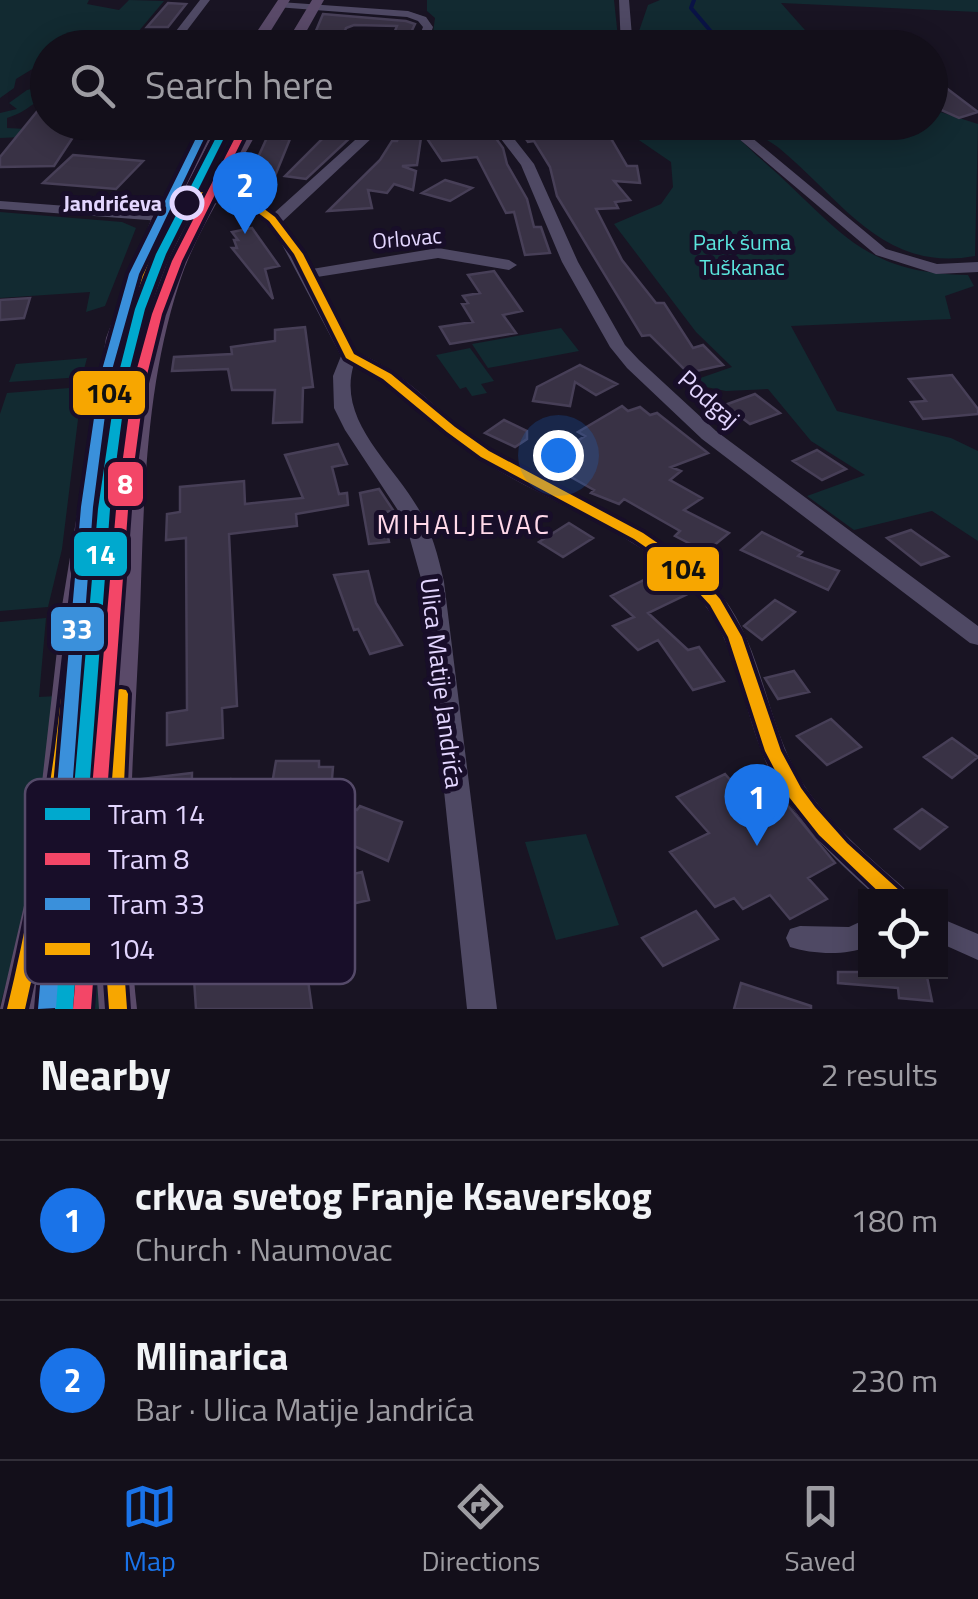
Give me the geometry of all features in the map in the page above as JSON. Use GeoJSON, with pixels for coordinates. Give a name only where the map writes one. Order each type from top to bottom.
{"type":"FeatureCollection","features":[{"type":"Feature","properties":{"kind":"main road"},"geometry":{"type":"LineString","coordinates":[[264,30],[282,2]]}},
{"type":"Feature","properties":{"kind":"main road"},"geometry":{"type":"LineString","coordinates":[[301,30],[316,4]]}},
{"type":"Feature","properties":{"kind":"main road"},"geometry":{"type":"LineString","coordinates":[[58,779],[76,606],[116,338],[167,205],[202,140]]}},
{"type":"Feature","properties":{"kind":"main road"},"geometry":{"type":"LineString","coordinates":[[117,779],[138,426],[146,370],[171,278],[197,219],[244,140]]}},
{"type":"Feature","properties":{"kind":"main road"},"geometry":{"type":"LineString","coordinates":[[16,1009],[25,978]]}},
{"type":"Feature","properties":{"kind":"main road"},"geometry":{"type":"LineString","coordinates":[[116,984],[118,1009]]}},
{"type":"Feature","properties":{"kind":"street"},"geometry":{"type":"LineString","coordinates":[[182,30],[205,0]]}},
{"type":"Feature","properties":{"kind":"street"},"geometry":{"type":"LineString","coordinates":[[624,0],[625,30]]}},
{"type":"Feature","properties":{"kind":"street"},"geometry":{"type":"LineString","coordinates":[[282,2],[390,10],[417,16],[428,26],[427,30]]}},
{"type":"Feature","properties":{"kind":"street"},"geometry":{"type":"LineString","coordinates":[[274,221],[363,140]]}},
{"type":"Feature","properties":{"kind":"street","name":"Podgaj"},"geometry":{"type":"LineString","coordinates":[[509,140],[528,164],[570,262],[618,346],[633,364],[709,435],[978,638]]}},
{"type":"Feature","properties":{"kind":"street"},"geometry":{"type":"LineString","coordinates":[[747,140],[881,252],[936,270],[978,267]]}},
{"type":"Feature","properties":{"kind":"street"},"geometry":{"type":"LineString","coordinates":[[0,205],[167,205],[212,197],[258,208],[274,221],[308,274],[350,356],[400,383],[458,436],[484,454],[663,555],[702,587],[716,604],[750,679],[783,773],[873,887]]}},
{"type":"Feature","properties":{"kind":"street","name":"Orlovac"},"geometry":{"type":"LineString","coordinates":[[308,274],[438,253],[509,265]]}},
{"type":"Feature","properties":{"kind":"street","name":"Ulica Matije Jandrića"},"geometry":{"type":"LineString","coordinates":[[350,356],[344,363],[342,380],[345,413],[378,460],[422,537],[440,640],[469,926],[482,1009]]}},
{"type":"Feature","properties":{"kind":"street"},"geometry":{"type":"LineString","coordinates":[[948,934],[978,948]]}},
{"type":"Feature","properties":{"kind":"street"},"geometry":{"type":"LineString","coordinates":[[800,938],[858,936]]}},
{"type":"Feature","properties":{"kind":"street"},"geometry":{"type":"LineString","coordinates":[[948,944],[978,948]]}},
{"type":"Feature","properties":{"kind":"green space"},"geometry":{"type":"Polygon","coordinates":[[[0,0],[89,0],[87,4],[119,10],[129,0],[164,1],[140,30],[30,30],[30,70],[16,79],[14,88],[0,98],[0,0]]]}},
{"type":"Feature","properties":{"kind":"green space"},"geometry":{"type":"Polygon","coordinates":[[[427,0],[614,0],[617,30],[433,30],[435,18],[427,11],[427,0]]]}},
{"type":"Feature","properties":{"kind":"green space"},"geometry":{"type":"Polygon","coordinates":[[[660,0],[978,0],[978,12],[781,3],[805,30],[639,30],[648,5],[660,0]]]}},
{"type":"Feature","properties":{"kind":"green space"},"geometry":{"type":"Polygon","coordinates":[[[30,89],[30,106],[7,118],[7,128],[30,129],[30,137],[0,138],[0,113],[17,109],[9,103],[30,89]]]}},
{"type":"Feature","properties":{"kind":"green space"},"geometry":{"type":"Polygon","coordinates":[[[948,114],[978,124],[975,256],[943,258],[914,254],[889,243],[844,210],[766,140],[948,140],[948,114]]]}},
{"type":"Feature","properties":{"kind":"green space","name":"Park šuma Tuškanac"},"geometry":{"type":"Polygon","coordinates":[[[639,140],[741,140],[852,242],[900,266],[968,275],[974,286],[945,296],[951,319],[791,326],[837,411],[951,438],[978,451],[978,541],[932,511],[854,530],[807,496],[865,475],[811,441],[768,389],[726,391],[686,383],[732,367],[696,332],[614,224],[661,204],[673,187],[671,162],[639,140]]]}},
{"type":"Feature","properties":{"kind":"green space"},"geometry":{"type":"Polygon","coordinates":[[[0,212],[122,222],[136,228],[105,306],[86,312],[90,292],[0,298],[0,212]]]}},
{"type":"Feature","properties":{"kind":"green space"},"geometry":{"type":"Polygon","coordinates":[[[561,328],[579,351],[488,368],[472,344],[561,328]]]}},
{"type":"Feature","properties":{"kind":"green space"},"geometry":{"type":"Polygon","coordinates":[[[470,348],[494,381],[481,384],[487,393],[472,396],[466,387],[460,389],[436,355],[470,348]]]}},
{"type":"Feature","properties":{"kind":"green space"},"geometry":{"type":"Polygon","coordinates":[[[87,358],[82,377],[9,382],[16,364],[87,358]]]}},
{"type":"Feature","properties":{"kind":"green space"},"geometry":{"type":"Polygon","coordinates":[[[82,387],[62,549],[48,607],[0,611],[0,414],[7,393],[82,387]]]}},
{"type":"Feature","properties":{"kind":"green space"},"geometry":{"type":"Polygon","coordinates":[[[46,618],[39,697],[57,696],[46,779],[25,779],[25,918],[0,1005],[0,622],[46,618]]]}},
{"type":"Feature","properties":{"kind":"green space"},"geometry":{"type":"Polygon","coordinates":[[[586,834],[619,925],[556,940],[525,842],[586,834]]]}},
{"type":"Feature","properties":{"kind":"green space"},"geometry":{"type":"Polygon","coordinates":[[[85,984],[99,984],[102,1009],[84,1009],[85,984]]]}},
{"type":"Feature","properties":{"kind":"building"},"geometry":{"type":"Polygon","coordinates":[[[168,3],[186,4],[168,27],[147,27],[168,3]]]}},
{"type":"Feature","properties":{"kind":"building"},"geometry":{"type":"Polygon","coordinates":[[[323,14],[415,24],[412,30],[354,25],[345,30],[316,30],[323,14]]]}},
{"type":"Feature","properties":{"kind":"building"},"geometry":{"type":"Polygon","coordinates":[[[948,89],[978,112],[959,118],[948,113],[948,89]]]}},
{"type":"Feature","properties":{"kind":"building"},"geometry":{"type":"Polygon","coordinates":[[[30,120],[30,140],[71,140],[54,166],[0,167],[0,157],[30,120]]]}},
{"type":"Feature","properties":{"kind":"building"},"geometry":{"type":"Polygon","coordinates":[[[266,140],[290,140],[275,176],[250,175],[266,140]]]}},
{"type":"Feature","properties":{"kind":"building"},"geometry":{"type":"Polygon","coordinates":[[[321,140],[348,140],[306,179],[285,176],[321,140]]]}},
{"type":"Feature","properties":{"kind":"building"},"geometry":{"type":"Polygon","coordinates":[[[421,140],[417,165],[402,166],[416,171],[413,190],[394,184],[387,193],[368,190],[372,208],[328,211],[380,160],[392,141],[421,140]]]}},
{"type":"Feature","properties":{"kind":"building"},"geometry":{"type":"Polygon","coordinates":[[[428,140],[497,140],[527,199],[534,227],[541,227],[550,253],[525,255],[514,212],[506,213],[477,157],[442,161],[428,140]]]}},
{"type":"Feature","properties":{"kind":"building"},"geometry":{"type":"Polygon","coordinates":[[[527,140],[612,140],[627,166],[637,166],[640,183],[614,181],[630,200],[615,202],[618,208],[596,209],[622,260],[656,303],[664,303],[693,348],[703,345],[723,365],[688,373],[650,335],[642,336],[557,196],[550,167],[534,141],[527,140]]]}},
{"type":"Feature","properties":{"kind":"building"},"geometry":{"type":"Polygon","coordinates":[[[73,155],[143,161],[116,189],[43,183],[73,155]]]}},
{"type":"Feature","properties":{"kind":"building"},"geometry":{"type":"Polygon","coordinates":[[[445,180],[472,188],[450,201],[422,193],[445,180]]]}},
{"type":"Feature","properties":{"kind":"building"},"geometry":{"type":"Polygon","coordinates":[[[252,228],[279,266],[265,269],[273,299],[232,248],[237,248],[234,240],[238,240],[232,232],[252,228]]]}},
{"type":"Feature","properties":{"kind":"building"},"geometry":{"type":"Polygon","coordinates":[[[494,271],[522,311],[503,315],[516,333],[450,344],[440,327],[473,322],[462,304],[468,303],[463,296],[480,293],[468,275],[494,271]]]}},
{"type":"Feature","properties":{"kind":"building"},"geometry":{"type":"Polygon","coordinates":[[[30,298],[24,318],[0,320],[0,300],[30,298]]]}},
{"type":"Feature","properties":{"kind":"building"},"geometry":{"type":"Polygon","coordinates":[[[305,327],[313,387],[303,388],[302,422],[273,423],[275,390],[232,390],[228,369],[172,371],[174,357],[232,354],[231,347],[275,341],[275,330],[305,327]]]}},
{"type":"Feature","properties":{"kind":"building"},"geometry":{"type":"Polygon","coordinates":[[[580,365],[617,384],[596,395],[575,382],[570,406],[533,401],[537,387],[580,365]]]}},
{"type":"Feature","properties":{"kind":"building"},"geometry":{"type":"Polygon","coordinates":[[[952,375],[978,414],[923,419],[911,402],[926,401],[909,379],[952,375]]]}},
{"type":"Feature","properties":{"kind":"building"},"geometry":{"type":"Polygon","coordinates":[[[755,394],[780,413],[750,424],[725,405],[755,394]]]}},
{"type":"Feature","properties":{"kind":"building"},"geometry":{"type":"Polygon","coordinates":[[[622,406],[628,411],[640,407],[650,415],[657,413],[708,453],[671,467],[681,471],[670,480],[702,498],[684,510],[729,533],[706,552],[675,536],[680,531],[624,499],[619,504],[591,493],[594,490],[544,462],[585,436],[578,432],[622,406]]]}},
{"type":"Feature","properties":{"kind":"building"},"geometry":{"type":"Polygon","coordinates":[[[504,420],[527,431],[527,439],[515,447],[485,433],[504,420]]]}},
{"type":"Feature","properties":{"kind":"building"},"geometry":{"type":"Polygon","coordinates":[[[338,444],[347,464],[332,467],[339,494],[347,493],[348,505],[296,514],[297,526],[229,534],[237,706],[222,708],[223,738],[167,745],[167,713],[187,710],[186,538],[166,540],[167,514],[180,512],[180,487],[244,481],[245,504],[303,498],[285,455],[338,444]]]}},
{"type":"Feature","properties":{"kind":"building"},"geometry":{"type":"Polygon","coordinates":[[[817,450],[846,469],[822,480],[793,461],[817,450]]]}},
{"type":"Feature","properties":{"kind":"building"},"geometry":{"type":"Polygon","coordinates":[[[379,489],[393,510],[383,513],[389,542],[369,544],[360,493],[379,489]]]}},
{"type":"Feature","properties":{"kind":"building"},"geometry":{"type":"Polygon","coordinates":[[[569,523],[593,538],[563,557],[539,542],[569,523]]]}},
{"type":"Feature","properties":{"kind":"building"},"geometry":{"type":"Polygon","coordinates":[[[911,530],[948,556],[921,565],[887,538],[911,530]]]}},
{"type":"Feature","properties":{"kind":"building"},"geometry":{"type":"Polygon","coordinates":[[[762,532],[802,552],[798,556],[839,571],[828,590],[741,550],[762,532]]]}},
{"type":"Feature","properties":{"kind":"building"},"geometry":{"type":"Polygon","coordinates":[[[368,571],[376,603],[402,645],[370,654],[358,629],[354,630],[334,575],[368,571]]]}},
{"type":"Feature","properties":{"kind":"building"},"geometry":{"type":"Polygon","coordinates":[[[644,580],[654,589],[679,582],[690,593],[648,613],[688,650],[699,647],[724,681],[693,690],[658,640],[638,650],[613,626],[634,617],[611,596],[644,580]]]}},
{"type":"Feature","properties":{"kind":"building"},"geometry":{"type":"Polygon","coordinates":[[[775,600],[795,612],[762,640],[744,626],[775,600]]]}},
{"type":"Feature","properties":{"kind":"building"},"geometry":{"type":"Polygon","coordinates":[[[794,671],[809,692],[778,699],[765,678],[794,671]]]}},
{"type":"Feature","properties":{"kind":"building"},"geometry":{"type":"Polygon","coordinates":[[[831,719],[861,747],[827,765],[797,736],[831,719]]]}},
{"type":"Feature","properties":{"kind":"building"},"geometry":{"type":"Polygon","coordinates":[[[952,738],[978,757],[952,778],[924,757],[952,738]]]}},
{"type":"Feature","properties":{"kind":"building"},"geometry":{"type":"Polygon","coordinates":[[[276,761],[319,761],[319,767],[333,767],[332,779],[273,779],[276,761]]]}},
{"type":"Feature","properties":{"kind":"building"},"geometry":{"type":"Polygon","coordinates":[[[192,773],[192,779],[141,779],[192,773]]]}},
{"type":"Feature","properties":{"kind":"building"},"geometry":{"type":"Polygon","coordinates":[[[725,774],[755,808],[780,796],[835,863],[808,878],[827,899],[790,919],[770,895],[743,909],[734,898],[715,907],[670,852],[709,833],[677,797],[725,774]]]}},
{"type":"Feature","properties":{"kind":"building"},"geometry":{"type":"Polygon","coordinates":[[[360,806],[402,822],[388,861],[355,846],[355,809],[360,806]]]}},
{"type":"Feature","properties":{"kind":"building"},"geometry":{"type":"Polygon","coordinates":[[[922,809],[947,827],[920,849],[895,829],[922,809]]]}},
{"type":"Feature","properties":{"kind":"building"},"geometry":{"type":"Polygon","coordinates":[[[362,872],[369,900],[355,903],[355,874],[362,872]]]}},
{"type":"Feature","properties":{"kind":"building"},"geometry":{"type":"Polygon","coordinates":[[[696,911],[718,939],[663,966],[642,938],[696,911]]]}},
{"type":"Feature","properties":{"kind":"building"},"geometry":{"type":"Polygon","coordinates":[[[838,972],[858,972],[858,979],[927,979],[932,1001],[899,998],[898,988],[838,983],[838,972]]]}},
{"type":"Feature","properties":{"kind":"building"},"geometry":{"type":"Polygon","coordinates":[[[741,983],[811,1006],[811,1009],[734,1009],[741,983]]]}},
{"type":"Feature","properties":{"kind":"building"},"geometry":{"type":"Polygon","coordinates":[[[194,984],[309,984],[312,1009],[196,1009],[194,984]]]}},
{"type":"Feature","properties":{"kind":"waterway"},"geometry":{"type":"LineString","coordinates":[[694,0],[691,8],[710,30]]}},
{"type":"Feature","properties":{"kind":"tram line","name":"33"},"geometry":{"type":"LineString","coordinates":[[65,779],[87,507],[105,377],[134,274],[199,140]]}},
{"type":"Feature","properties":{"kind":"tram line","name":"14"},"geometry":{"type":"LineString","coordinates":[[82,779],[104,509],[122,380],[140,309],[161,254],[219,140]]}},
{"type":"Feature","properties":{"kind":"tram line","name":"8"},"geometry":{"type":"LineString","coordinates":[[100,779],[122,510],[139,383],[157,314],[177,261],[238,140]]}},
{"type":"Feature","properties":{"kind":"tram line","name":"33"},"geometry":{"type":"LineString","coordinates":[[47,1008],[49,984]]}},
{"type":"Feature","properties":{"kind":"tram line","name":"14"},"geometry":{"type":"LineString","coordinates":[[64,1009],[66,984]]}},
{"type":"Feature","properties":{"kind":"tram line","name":"8"},"geometry":{"type":"LineString","coordinates":[[82,1009],[84,984]]}},
{"type":"Feature","properties":{"kind":"transit line","name":"104"},"geometry":{"type":"LineString","coordinates":[[58,779],[106,409],[132,299],[173,193],[237,199],[272,219],[310,275],[350,356]]}},
{"type":"Feature","properties":{"kind":"transit line","name":"104"},"geometry":{"type":"LineString","coordinates":[[350,356],[387,376],[485,454],[638,536],[693,577],[715,602],[735,637],[773,751],[795,792],[842,848],[886,889]]}},
{"type":"Feature","properties":{"kind":"transit line","name":"104"},"geometry":{"type":"LineString","coordinates":[[116,779],[121,694]]}},
{"type":"Feature","properties":{"kind":"transit line","name":"104"},"geometry":{"type":"LineString","coordinates":[[16,1009],[25,970]]}},
{"type":"Feature","properties":{"kind":"transit line","name":"104"},"geometry":{"type":"LineString","coordinates":[[116,984],[118,1009]]}},
{"type":"Feature","properties":{"kind":"place","name":"Jandrićeva"},"geometry":{"type":"Point","coordinates":[187,203]}},
{"type":"Feature","properties":{"kind":"place","name":"Mlinarica"},"geometry":{"type":"Point","coordinates":[245,234]}},
{"type":"Feature","properties":{"kind":"place","name":"crkva svetog Franje Ksaverskog"},"geometry":{"type":"Point","coordinates":[757,846]}},
{"type":"Feature","properties":{"kind":"district","name":"MIHALJEVAC"},"geometry":{"type":"Point","coordinates":[464,524]}}]}
